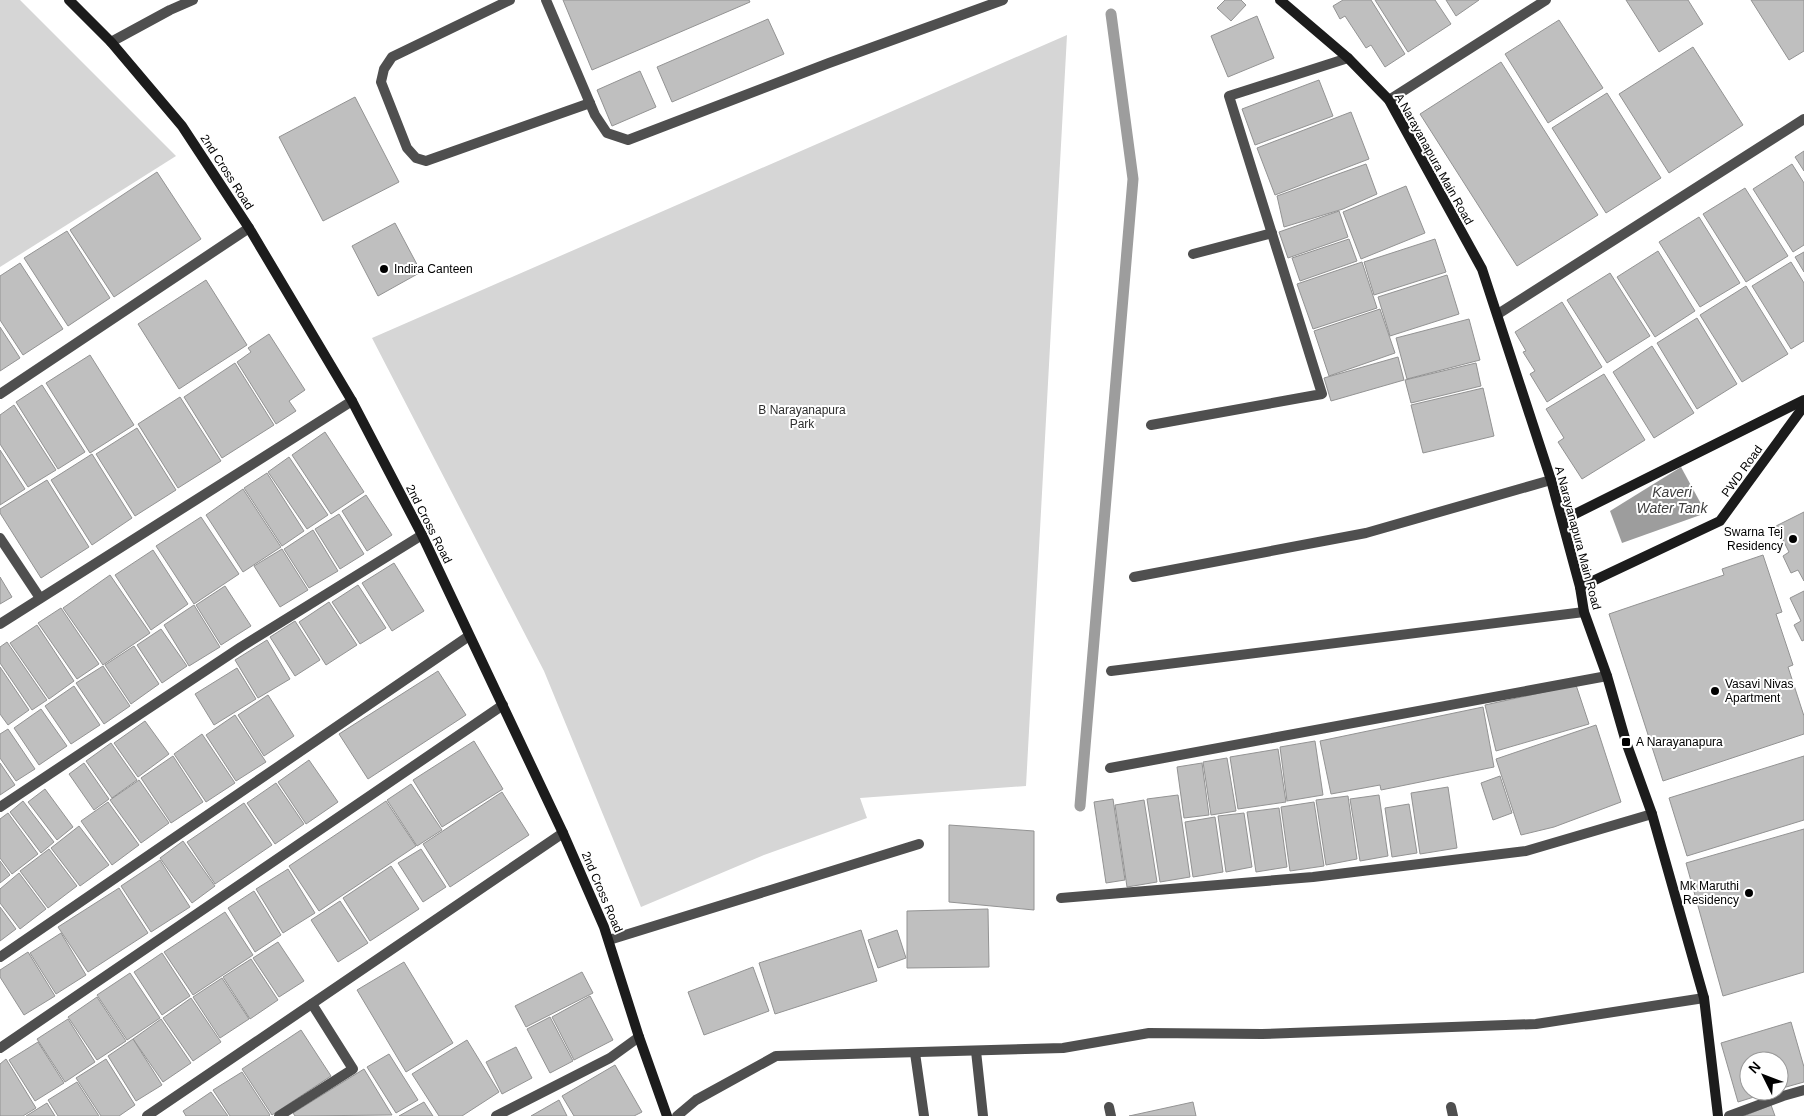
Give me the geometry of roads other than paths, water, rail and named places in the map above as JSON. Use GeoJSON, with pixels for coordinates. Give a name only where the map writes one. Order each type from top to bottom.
{"type":"FeatureCollection","features":[{"type":"Feature","properties":{"kind":"street","name":"2nd Cross Road"},"geometry":{"type":"LineString","coordinates":[[69,0],[111,42],[182,126],[249,228],[352,401],[422,535],[563,834],[609,940],[639,1037],[667,1116]]}},
{"type":"Feature","properties":{"kind":"street"},"geometry":{"type":"LineString","coordinates":[[111,42],[170,10],[193,0]]}},
{"type":"Feature","properties":{"kind":"street"},"geometry":{"type":"LineString","coordinates":[[510,0],[392,57],[384,68],[380,82],[406,148],[416,158],[426,161],[590,103]]}},
{"type":"Feature","properties":{"kind":"street"},"geometry":{"type":"LineString","coordinates":[[546,0],[595,116],[607,133],[628,140],[829,63],[1003,0]]}},
{"type":"Feature","properties":{"kind":"street","name":"A Narayanapura Main Road"},"geometry":{"type":"LineString","coordinates":[[1280,0],[1348,58],[1389,100],[1482,269],[1551,480],[1580,587],[1584,612],[1607,676],[1626,742],[1652,814],[1704,998],[1718,1116]]}},
{"type":"Feature","properties":{"kind":"street"},"geometry":{"type":"LineString","coordinates":[[1389,100],[1546,0]]}},
{"type":"Feature","properties":{"kind":"street"},"geometry":{"type":"LineString","coordinates":[[1151,425],[1322,394],[1229,96],[1348,58]]}},
{"type":"Feature","properties":{"kind":"street"},"geometry":{"type":"LineString","coordinates":[[1498,314],[1804,119]]}},
{"type":"Feature","properties":{"kind":"street"},"geometry":{"type":"LineString","coordinates":[[0,394],[249,228]]}},
{"type":"Feature","properties":{"kind":"street"},"geometry":{"type":"LineString","coordinates":[[1193,254],[1272,233]]}},
{"type":"Feature","properties":{"kind":"street"},"geometry":{"type":"LineString","coordinates":[[1563,520],[1804,400]]}},
{"type":"Feature","properties":{"kind":"street"},"geometry":{"type":"LineString","coordinates":[[0,624],[352,401]]}},
{"type":"Feature","properties":{"kind":"street","name":"PWD Road"},"geometry":{"type":"LineString","coordinates":[[1580,587],[1720,522],[1804,406]]}},
{"type":"Feature","properties":{"kind":"street"},"geometry":{"type":"LineString","coordinates":[[1134,577],[1366,532],[1551,480]]}},
{"type":"Feature","properties":{"kind":"street"},"geometry":{"type":"LineString","coordinates":[[0,807],[241,647],[422,535]]}},
{"type":"Feature","properties":{"kind":"street"},"geometry":{"type":"LineString","coordinates":[[0,538],[40,598]]}},
{"type":"Feature","properties":{"kind":"street"},"geometry":{"type":"LineString","coordinates":[[1112,672],[1584,612]]}},
{"type":"Feature","properties":{"kind":"street"},"geometry":{"type":"LineString","coordinates":[[0,957],[469,636]]}},
{"type":"Feature","properties":{"kind":"street"},"geometry":{"type":"LineString","coordinates":[[1110,768],[1607,676]]}},
{"type":"Feature","properties":{"kind":"street"},"geometry":{"type":"LineString","coordinates":[[0,1048],[503,705]]}},
{"type":"Feature","properties":{"kind":"street"},"geometry":{"type":"LineString","coordinates":[[1061,898],[1313,877],[1526,851],[1652,814]]}},
{"type":"Feature","properties":{"kind":"street"},"geometry":{"type":"LineString","coordinates":[[147,1116],[563,834]]}},
{"type":"Feature","properties":{"kind":"street"},"geometry":{"type":"LineString","coordinates":[[609,940],[919,844]]}},
{"type":"Feature","properties":{"kind":"street"},"geometry":{"type":"LineString","coordinates":[[677,1116],[696,1100],[776,1056],[1063,1048],[1149,1032],[1262,1034],[1536,1024],[1704,998]]}},
{"type":"Feature","properties":{"kind":"street"},"geometry":{"type":"LineString","coordinates":[[279,1116],[353,1069],[312,1004]]}},
{"type":"Feature","properties":{"kind":"street"},"geometry":{"type":"LineString","coordinates":[[496,1116],[610,1058],[639,1037]]}},
{"type":"Feature","properties":{"kind":"street"},"geometry":{"type":"LineString","coordinates":[[976,1051],[983,1116]]}},
{"type":"Feature","properties":{"kind":"street"},"geometry":{"type":"LineString","coordinates":[[915,1052],[924,1116]]}},
{"type":"Feature","properties":{"kind":"street"},"geometry":{"type":"LineString","coordinates":[[1729,1116],[1804,1090]]}},
{"type":"Feature","properties":{"kind":"water","name":"Kaveri Water Tank"},"geometry":{"type":"Polygon","coordinates":[[[1681,467],[1706,513],[1622,543],[1610,511],[1681,467]]]}},
{"type":"Feature","properties":{"kind":"waterway"},"geometry":{"type":"LineString","coordinates":[[1080,806],[1133,179],[1111,14]]}},
{"type":"Feature","properties":{"kind":"place","name":"Indira Canteen"},"geometry":{"type":"Point","coordinates":[384,269]}},
{"type":"Feature","properties":{"kind":"place","name":"Swarna Tej Residency"},"geometry":{"type":"Point","coordinates":[1793,539]}},
{"type":"Feature","properties":{"kind":"place","name":"Vasavi Nivas Apartment"},"geometry":{"type":"Point","coordinates":[1715,691]}},
{"type":"Feature","properties":{"kind":"place","name":"A Narayanapura"},"geometry":{"type":"Point","coordinates":[1626,742]}},
{"type":"Feature","properties":{"kind":"place","name":"Mk Maruthi Residency"},"geometry":{"type":"Point","coordinates":[1749,893]}},
{"type":"Feature","properties":{"kind":"park label","name":"B Narayanapura Park"},"geometry":{"type":"Point","coordinates":[802,417]}}]}
